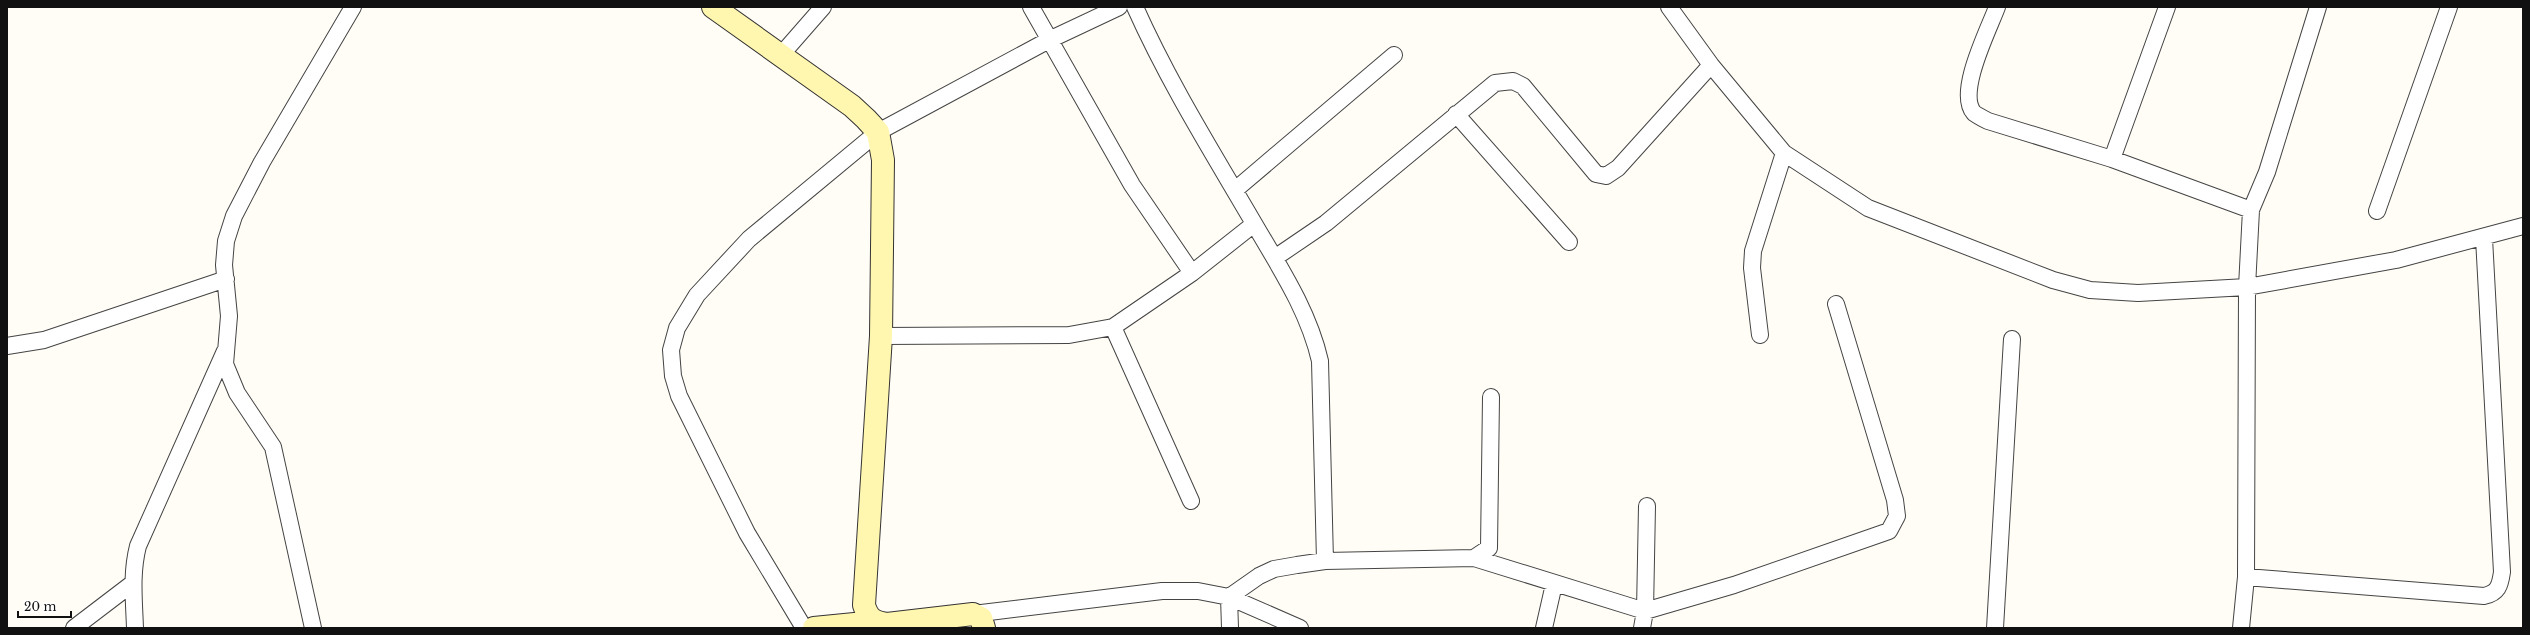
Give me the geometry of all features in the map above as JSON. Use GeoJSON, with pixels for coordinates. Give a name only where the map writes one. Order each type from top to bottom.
{"type":"FeatureCollection","features":[{"type":"Feature","properties":{"kind":"street"},"geometry":{"type":"LineString","coordinates":[[313,628],[273,447],[237,393],[226,364],[225,351],[229,316],[224,265],[226,241],[234,216],[262,162],[353,7]]}},
{"type":"Feature","properties":{"kind":"street"},"geometry":{"type":"LineString","coordinates":[[712,7],[852,106],[878,132],[883,160],[881,336],[864,605],[867,616],[875,622]]}},
{"type":"Feature","properties":{"kind":"street"},"geometry":{"type":"LineString","coordinates":[[781,56],[823,7]]}},
{"type":"Feature","properties":{"kind":"street"},"geometry":{"type":"LineString","coordinates":[[1031,7],[1132,185],[1192,273]]}},
{"type":"Feature","properties":{"kind":"street"},"geometry":{"type":"LineString","coordinates":[[804,628],[747,533],[679,396],[672,376],[671,350],[677,328],[697,295],[749,239],[878,132],[1049,40],[1119,7]]}},
{"type":"Feature","properties":{"kind":"street"},"geometry":{"type":"LineString","coordinates":[[1136,7],[1153,47],[1254,224],[1276,257],[1309,326],[1320,361],[1325,561]]}},
{"type":"Feature","properties":{"kind":"street"},"geometry":{"type":"LineString","coordinates":[[1669,7],[1711,65],[1784,153],[1868,208],[2053,280],[2112,293],[2247,287],[2396,260],[2484,238],[2523,226]]}},
{"type":"Feature","properties":{"kind":"street"},"geometry":{"type":"LineString","coordinates":[[1997,7],[1970,76],[1968,97],[1974,112],[1988,121],[2112,159],[2251,210]]}},
{"type":"Feature","properties":{"kind":"street"},"geometry":{"type":"LineString","coordinates":[[2112,159],[2167,7]]}},
{"type":"Feature","properties":{"kind":"street"},"geometry":{"type":"LineString","coordinates":[[2241,628],[2246,577],[2247,287],[2251,210],[2267,172],[2318,7]]}},
{"type":"Feature","properties":{"kind":"street"},"geometry":{"type":"LineString","coordinates":[[2377,211],[2449,7]]}},
{"type":"Feature","properties":{"kind":"street"},"geometry":{"type":"LineString","coordinates":[[1235,190],[1394,55]]}},
{"type":"Feature","properties":{"kind":"street"},"geometry":{"type":"LineString","coordinates":[[1276,257],[1326,223],[1495,83],[1513,81],[1522,86],[1596,174],[1606,176],[1618,168],[1711,65]]}},
{"type":"Feature","properties":{"kind":"street"},"geometry":{"type":"LineString","coordinates":[[1456,114],[1568,242]]}},
{"type":"Feature","properties":{"kind":"street"},"geometry":{"type":"LineString","coordinates":[[1760,335],[1752,268],[1753,252],[1784,153]]}},
{"type":"Feature","properties":{"kind":"street"},"geometry":{"type":"LineString","coordinates":[[881,336],[1069,335],[1113,327],[1192,273],[1254,224]]}},
{"type":"Feature","properties":{"kind":"street"},"geometry":{"type":"LineString","coordinates":[[2246,577],[2484,596],[2493,594],[2500,586],[2502,572],[2484,238]]}},
{"type":"Feature","properties":{"kind":"street"},"geometry":{"type":"LineString","coordinates":[[7,346],[44,340],[226,279]]}},
{"type":"Feature","properties":{"kind":"street"},"geometry":{"type":"LineString","coordinates":[[1229,597],[1259,576],[1274,569],[1325,561],[1474,558],[1645,611],[1734,586],[1889,531],[1897,516],[1895,500],[1836,304]]}},
{"type":"Feature","properties":{"kind":"street"},"geometry":{"type":"LineString","coordinates":[[1113,327],[1191,501]]}},
{"type":"Feature","properties":{"kind":"street"},"geometry":{"type":"LineString","coordinates":[[1995,628],[2012,339]]}},
{"type":"Feature","properties":{"kind":"street"},"geometry":{"type":"LineString","coordinates":[[135,628],[133,584],[134,562],[144,529],[225,351]]}},
{"type":"Feature","properties":{"kind":"street"},"geometry":{"type":"LineString","coordinates":[[1474,558],[1489,548],[1491,397]]}},
{"type":"Feature","properties":{"kind":"street"},"geometry":{"type":"LineString","coordinates":[[1642,628],[1645,611],[1647,506]]}},
{"type":"Feature","properties":{"kind":"street"},"geometry":{"type":"LineString","coordinates":[[74,628],[133,584]]}},
{"type":"Feature","properties":{"kind":"street"},"geometry":{"type":"LineString","coordinates":[[1544,628],[1554,584]]}},
{"type":"Feature","properties":{"kind":"street"},"geometry":{"type":"LineString","coordinates":[[814,628],[875,622],[887,624],[979,621],[1162,591],[1198,591],[1229,597],[1300,628]]}},
{"type":"Feature","properties":{"kind":"street"},"geometry":{"type":"LineString","coordinates":[[1229,597],[1230,628]]}}]}
